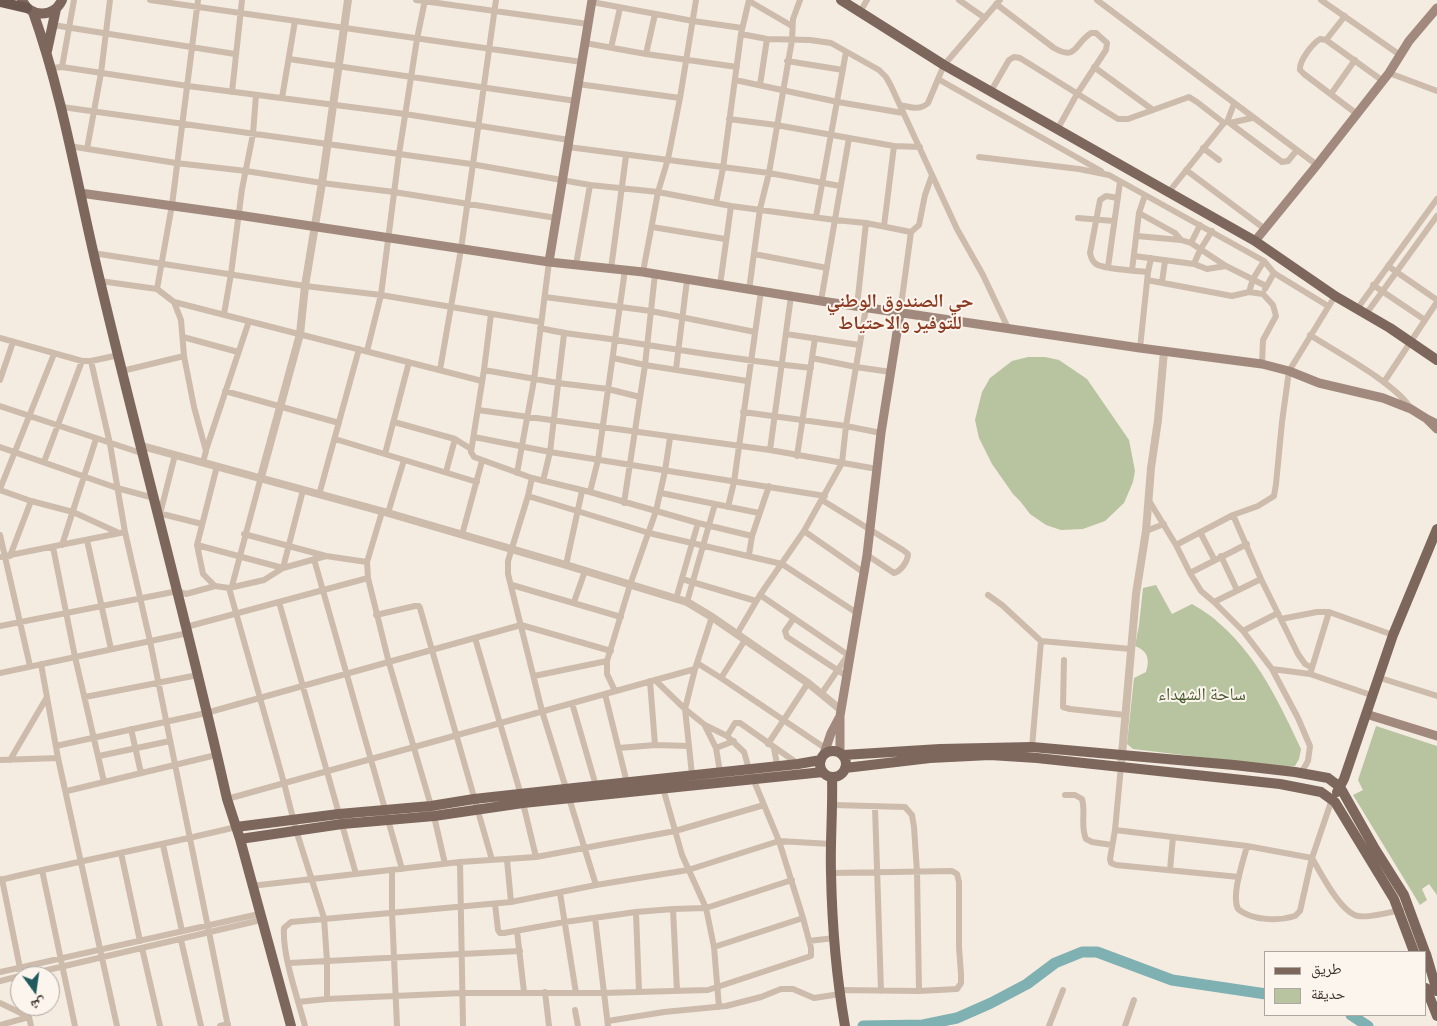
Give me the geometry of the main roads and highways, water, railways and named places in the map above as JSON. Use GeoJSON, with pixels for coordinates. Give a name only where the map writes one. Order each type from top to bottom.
{"type":"FeatureCollection","features":[{"type":"Feature","properties":{"kind":"highway"},"geometry":{"type":"LineString","coordinates":[[0,2],[27,7]]}},
{"type":"Feature","properties":{"kind":"main road"},"geometry":{"type":"LineString","coordinates":[[841,0],[944,65],[1255,241],[1335,296],[1410,341],[1437,360]]}},
{"type":"Feature","properties":{"kind":"main road"},"geometry":{"type":"LineString","coordinates":[[549,262],[592,1]]}},
{"type":"Feature","properties":{"kind":"main road"},"geometry":{"type":"LineString","coordinates":[[27,7],[45,14],[59,4]]}},
{"type":"Feature","properties":{"kind":"main road"},"geometry":{"type":"LineString","coordinates":[[47,52],[59,4]]}},
{"type":"Feature","properties":{"kind":"main road"},"geometry":{"type":"LineString","coordinates":[[27,7],[47,52],[62,108],[100,281],[178,591],[216,755],[291,1026]]}},
{"type":"Feature","properties":{"kind":"main road"},"geometry":{"type":"LineString","coordinates":[[1255,241],[1386,77],[1417,31],[1437,10]]}},
{"type":"Feature","properties":{"kind":"main road"},"geometry":{"type":"LineString","coordinates":[[80,193],[172,205],[549,262],[643,272],[821,302],[1262,364],[1289,371],[1319,383],[1383,398],[1410,409],[1437,424]]}},
{"type":"Feature","properties":{"kind":"main road"},"geometry":{"type":"LineString","coordinates":[[568,793],[596,786],[720,772],[840,774],[845,768],[846,763],[841,754],[841,713],[871,529],[881,433],[900,313]]}},
{"type":"Feature","properties":{"kind":"main road"},"geometry":{"type":"LineString","coordinates":[[1427,419],[1437,429]]}},
{"type":"Feature","properties":{"kind":"main road"},"geometry":{"type":"LineString","coordinates":[[1332,799],[1340,787],[1377,677],[1437,529]]}},
{"type":"Feature","properties":{"kind":"main road"},"geometry":{"type":"LineString","coordinates":[[841,713],[823,754],[820,766],[828,774],[833,805],[830,844],[834,938],[845,1026]]}},
{"type":"Feature","properties":{"kind":"main road"},"geometry":{"type":"LineString","coordinates":[[1366,714],[1437,736]]}},
{"type":"Feature","properties":{"kind":"main road"},"geometry":{"type":"LineString","coordinates":[[236,827],[295,825],[433,811],[478,810],[522,799],[568,793],[663,788],[751,774],[777,765],[798,764],[832,751],[841,754],[1032,747],[1165,758],[1301,773],[1328,778],[1340,787],[1404,895],[1425,951]]}},
{"type":"Feature","properties":{"kind":"main road"},"geometry":{"type":"LineString","coordinates":[[845,768],[930,758],[990,755],[1121,766],[1280,784],[1321,792],[1332,799],[1394,899],[1414,951]]}},
{"type":"Feature","properties":{"kind":"main road"},"geometry":{"type":"LineString","coordinates":[[1162,771],[1165,758]]}},
{"type":"Feature","properties":{"kind":"main road"},"geometry":{"type":"LineString","coordinates":[[433,811],[474,799],[522,799]]}},
{"type":"Feature","properties":{"kind":"main road"},"geometry":{"type":"LineString","coordinates":[[240,839],[295,825]]}},
{"type":"Feature","properties":{"kind":"main road"},"geometry":{"type":"LineString","coordinates":[[1427,956],[1437,991]]}},
{"type":"Feature","properties":{"kind":"main road"},"geometry":{"type":"LineString","coordinates":[[1427,991],[1437,1016]]}},
{"type":"Feature","properties":{"kind":"waterway"},"geometry":{"type":"LineString","coordinates":[[863,1026],[923,1025],[957,1018],[1027,984],[1055,963],[1082,952],[1097,952],[1172,980],[1264,994]]}},
{"type":"Feature","properties":{"kind":"waterway"},"geometry":{"type":"LineString","coordinates":[[1353,1016],[1368,1026]]}},
{"type":"Feature","properties":{"kind":"district","name":"حي الصندوق الوطني للتوفير والاحتياط"},"geometry":{"type":"Point","coordinates":[900,313]}},
{"type":"Feature","properties":{"kind":"park label","name":"ساحة الشهداء"},"geometry":{"type":"Point","coordinates":[1202,695]}}]}
